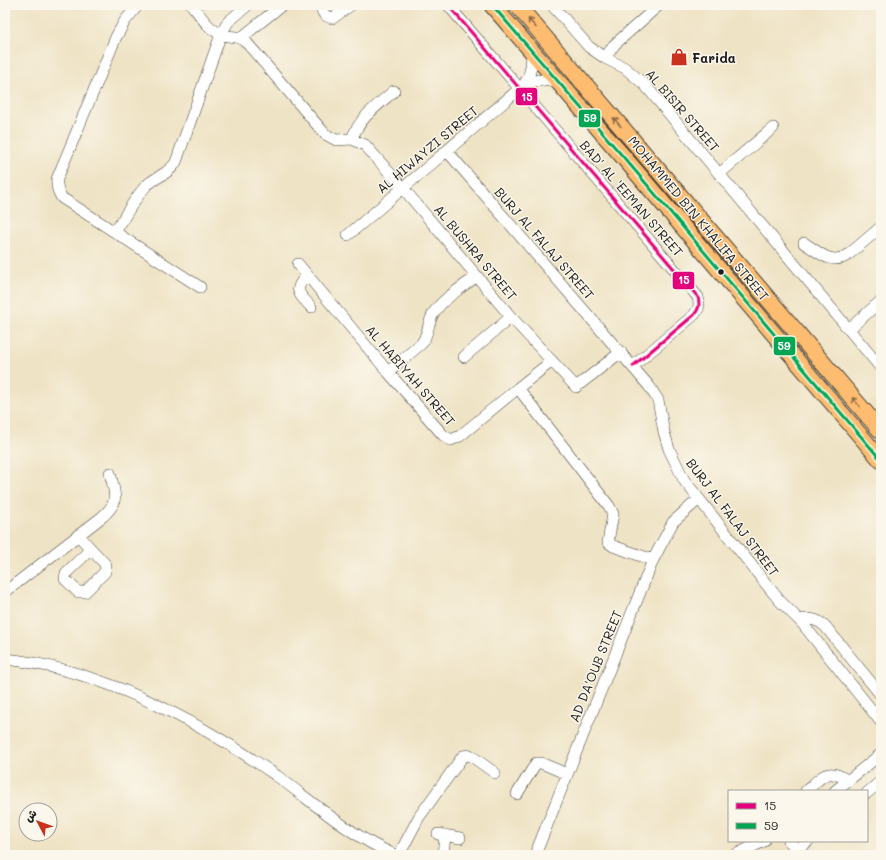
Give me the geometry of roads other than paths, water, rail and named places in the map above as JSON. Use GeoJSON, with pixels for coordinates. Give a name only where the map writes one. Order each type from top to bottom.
{"type":"FeatureCollection","features":[{"type":"Feature","properties":{"kind":"highway","name":"MOHAMMED BIN KHALIFA STREET"},"geometry":{"type":"LineString","coordinates":[[492,5],[881,460]]}},
{"type":"Feature","properties":{"kind":"highway","name":"MOHAMMED BIN KHALIFA STREET"},"geometry":{"type":"LineString","coordinates":[[517,5],[881,431]]}},
{"type":"Feature","properties":{"kind":"street"},"geometry":{"type":"LineString","coordinates":[[138,5],[125,21],[116,37],[57,180],[58,192],[62,198],[200,287]]}},
{"type":"Feature","properties":{"kind":"street"},"geometry":{"type":"LineString","coordinates":[[192,5],[214,31],[221,34],[242,38],[326,134],[336,140],[352,139],[363,119],[394,91]]}},
{"type":"Feature","properties":{"kind":"street"},"geometry":{"type":"LineString","coordinates":[[115,232],[142,191],[152,182],[167,173],[176,162],[221,34],[228,22],[248,5]]}},
{"type":"Feature","properties":{"kind":"street"},"geometry":{"type":"LineString","coordinates":[[242,38],[282,5]]}},
{"type":"Feature","properties":{"kind":"street"},"geometry":{"type":"LineString","coordinates":[[322,5],[321,8],[324,14],[333,18],[351,5]]}},
{"type":"Feature","properties":{"kind":"street","name":"BAD' AL 'EEMAN STREET"},"geometry":{"type":"LineString","coordinates":[[448,5],[522,87],[698,297],[700,304],[694,315],[633,366]]}},
{"type":"Feature","properties":{"kind":"street","name":"AL BISIR STREET"},"geometry":{"type":"LineString","coordinates":[[552,5],[589,47],[605,58],[625,68],[645,85],[881,368]]}},
{"type":"Feature","properties":{"kind":"street"},"geometry":{"type":"LineString","coordinates":[[605,58],[614,45],[659,5]]}},
{"type":"Feature","properties":{"kind":"street","name":"AL HIWAYZI STREET"},"geometry":{"type":"LineString","coordinates":[[522,87],[528,79],[532,65],[531,51]]}},
{"type":"Feature","properties":{"kind":"street","name":"AL HIWAYZI STREET"},"geometry":{"type":"LineString","coordinates":[[348,235],[522,87],[535,80],[542,79],[560,84]]}},
{"type":"Feature","properties":{"kind":"street"},"geometry":{"type":"LineString","coordinates":[[719,174],[773,128]]}},
{"type":"Feature","properties":{"kind":"street","name":"AL BUSHRA STREET"},"geometry":{"type":"LineString","coordinates":[[352,139],[365,145],[511,317],[576,387],[621,352]]}},
{"type":"Feature","properties":{"kind":"street","name":"BURJ AL FALAJ STREET"},"geometry":{"type":"LineString","coordinates":[[447,151],[652,389],[658,400],[669,449],[684,480],[779,600],[799,620],[881,722]]}},
{"type":"Feature","properties":{"kind":"street"},"geometry":{"type":"LineString","coordinates":[[804,243],[830,259],[843,259],[881,228]]}},
{"type":"Feature","properties":{"kind":"street","name":"AL HABIYAH STREET"},"geometry":{"type":"LineString","coordinates":[[298,264],[388,372],[443,435],[451,440],[460,436],[518,388]]}},
{"type":"Feature","properties":{"kind":"street"},"geometry":{"type":"LineString","coordinates":[[308,275],[299,285],[298,291],[311,307]]}},
{"type":"Feature","properties":{"kind":"street"},"geometry":{"type":"LineString","coordinates":[[388,372],[422,343],[426,337],[432,316],[442,303],[477,276]]}},
{"type":"Feature","properties":{"kind":"street"},"geometry":{"type":"LineString","coordinates":[[849,329],[881,301]]}},
{"type":"Feature","properties":{"kind":"street"},"geometry":{"type":"LineString","coordinates":[[464,357],[511,317]]}},
{"type":"Feature","properties":{"kind":"street"},"geometry":{"type":"LineString","coordinates":[[552,361],[518,388],[609,506],[613,514],[608,542],[613,546],[653,560]]}},
{"type":"Feature","properties":{"kind":"street"},"geometry":{"type":"LineString","coordinates":[[5,592],[106,513],[114,503],[115,491],[110,473]]}},
{"type":"Feature","properties":{"kind":"street","name":"AD DA'OUB STREET"},"geometry":{"type":"LineString","coordinates":[[535,855],[653,560],[673,522],[699,499]]}},
{"type":"Feature","properties":{"kind":"street"},"geometry":{"type":"LineString","coordinates":[[78,535],[91,549]]}},
{"type":"Feature","properties":{"kind":"street"},"geometry":{"type":"LineString","coordinates":[[799,620],[812,619],[821,622],[881,695]]}},
{"type":"Feature","properties":{"kind":"street"},"geometry":{"type":"LineString","coordinates":[[5,659],[46,665],[93,679],[142,698],[187,720],[240,751],[342,825],[395,855]]}},
{"type":"Feature","properties":{"kind":"street"},"geometry":{"type":"LineString","coordinates":[[836,790],[881,754]]}},
{"type":"Feature","properties":{"kind":"street"},"geometry":{"type":"LineString","coordinates":[[399,855],[419,817],[463,756],[470,755],[495,773]]}},
{"type":"Feature","properties":{"kind":"street"},"geometry":{"type":"LineString","coordinates":[[518,794],[534,764],[536,763],[541,763],[567,774]]}},
{"type":"Feature","properties":{"kind":"street"},"geometry":{"type":"LineString","coordinates":[[807,790],[823,777],[831,773],[840,775],[848,781]]}},
{"type":"Feature","properties":{"kind":"street"},"geometry":{"type":"LineString","coordinates":[[868,791],[881,781]]}},
{"type":"Feature","properties":{"kind":"street"},"geometry":{"type":"LineString","coordinates":[[444,855],[442,835],[460,838]]}},
{"type":"Feature","properties":{"kind":"street"},"geometry":{"type":"LineString","coordinates":[[735,855],[762,842]]}},
{"type":"Feature","properties":{"kind":"street"},"geometry":{"type":"LineString","coordinates":[[790,842],[800,852],[807,842]]}},
{"type":"Feature","properties":{"kind":"place","name":"Farida"},"geometry":{"type":"Point","coordinates":[679,57]}}]}
